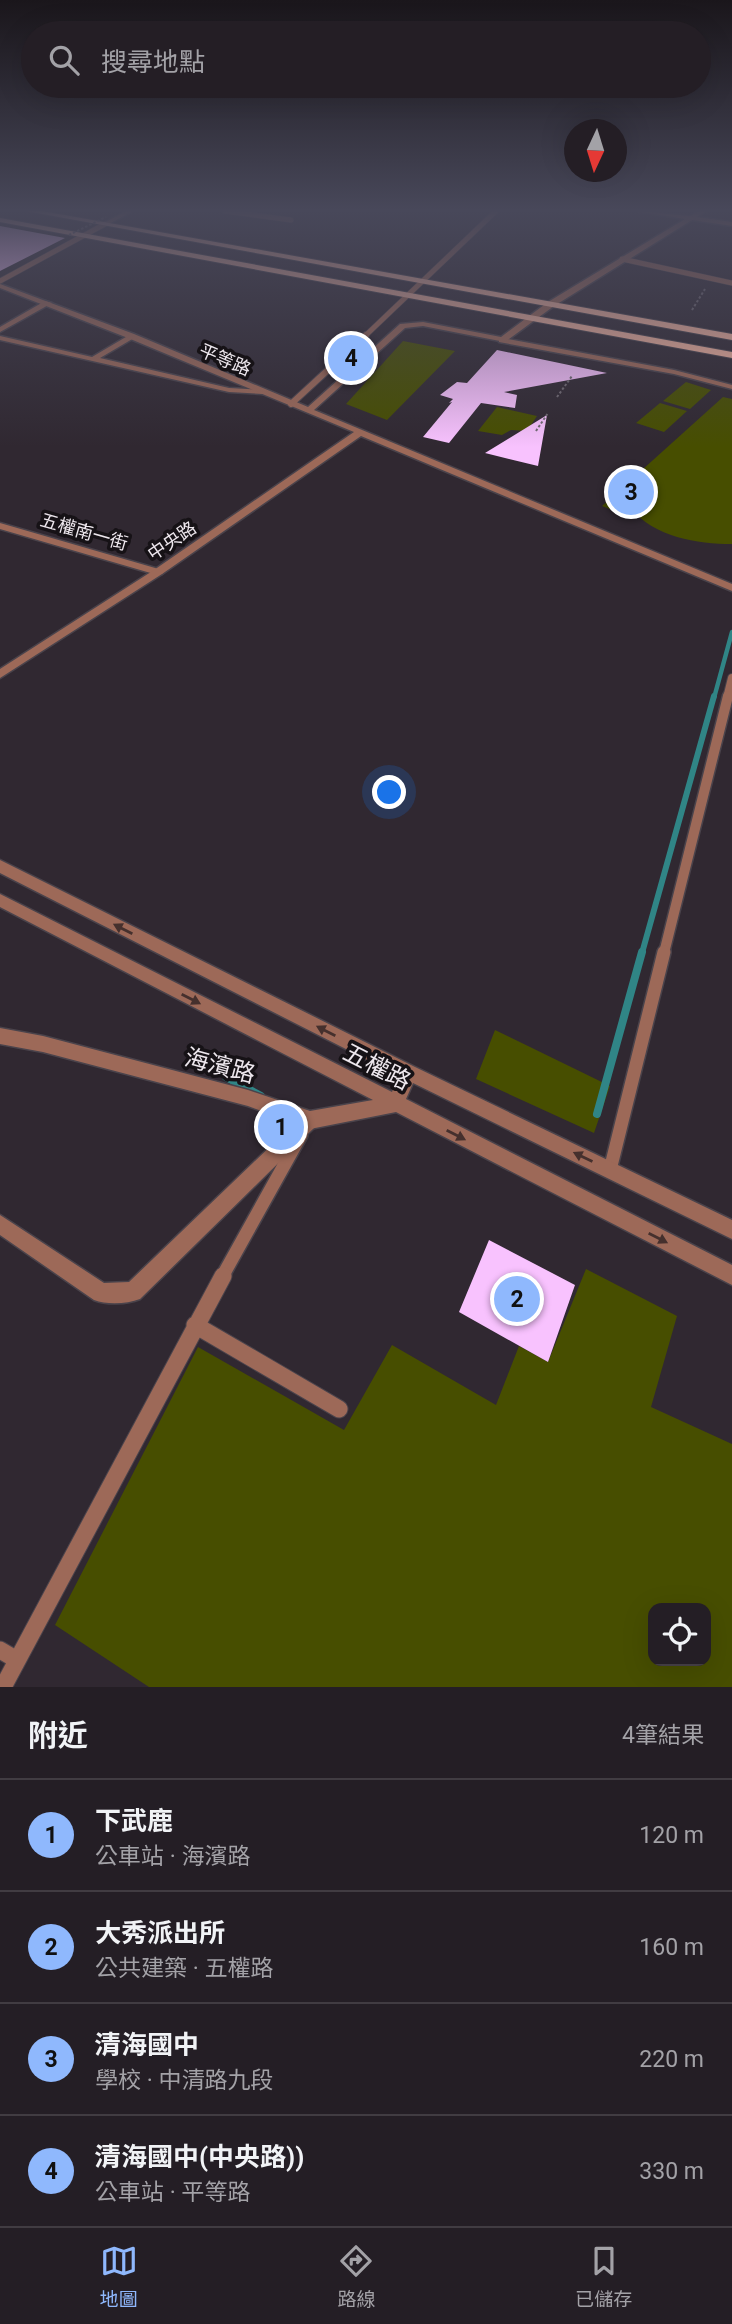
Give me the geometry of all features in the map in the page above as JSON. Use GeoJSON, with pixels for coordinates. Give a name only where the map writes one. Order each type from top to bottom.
{"type":"FeatureCollection","features":[{"type":"Feature","properties":{"kind":"main road"},"geometry":{"type":"LineString","coordinates":[[401,290],[732,355]]}},
{"type":"Feature","properties":{"kind":"main road"},"geometry":{"type":"LineString","coordinates":[[486,290],[732,337]]}},
{"type":"Feature","properties":{"kind":"main road"},"geometry":{"type":"LineString","coordinates":[[555,302],[732,329]]}},
{"type":"Feature","properties":{"kind":"main road"},"geometry":{"type":"LineString","coordinates":[[535,315],[732,348]]}},
{"type":"Feature","properties":{"kind":"street","name":"平等路"},"geometry":{"type":"LineString","coordinates":[[16,290],[732,588]]}},
{"type":"Feature","properties":{"kind":"street"},"geometry":{"type":"LineString","coordinates":[[502,340],[574,290]]}},
{"type":"Feature","properties":{"kind":"street"},"geometry":{"type":"LineString","coordinates":[[0,330],[48,303]]}},
{"type":"Feature","properties":{"kind":"street"},"geometry":{"type":"LineString","coordinates":[[308,411],[403,326],[424,324],[674,372],[732,387]]}},
{"type":"Feature","properties":{"kind":"street"},"geometry":{"type":"LineString","coordinates":[[92,360],[131,336]]}},
{"type":"Feature","properties":{"kind":"street"},"geometry":{"type":"LineString","coordinates":[[0,338],[229,390],[263,392]]}},
{"type":"Feature","properties":{"kind":"street"},"geometry":{"type":"LineString","coordinates":[[196,383],[214,372]]}},
{"type":"Feature","properties":{"kind":"street","name":"中央路"},"geometry":{"type":"LineString","coordinates":[[0,674],[158,572],[360,432]]}},
{"type":"Feature","properties":{"kind":"street","name":"五權南一街"},"geometry":{"type":"LineString","coordinates":[[0,526],[158,572]]}},
{"type":"Feature","properties":{"kind":"street","name":"五權路"},"geometry":{"type":"LineString","coordinates":[[0,866],[409,1073],[732,1230]]}},
{"type":"Feature","properties":{"kind":"street","name":"五權路"},"geometry":{"type":"LineString","coordinates":[[0,900],[732,1275]]}},
{"type":"Feature","properties":{"kind":"street","name":"海濱路"},"geometry":{"type":"LineString","coordinates":[[0,1036],[43,1044],[248,1098],[310,1120]]}},
{"type":"Feature","properties":{"kind":"street"},"geometry":{"type":"LineString","coordinates":[[0,1224],[101,1293],[133,1292],[310,1120],[395,1104],[409,1073]]}},
{"type":"Feature","properties":{"kind":"lane"},"geometry":{"type":"LineString","coordinates":[[291,404],[415,290]]}},
{"type":"Feature","properties":{"kind":"lane"},"geometry":{"type":"LineString","coordinates":[[610,1170],[732,678]]}},
{"type":"Feature","properties":{"kind":"lane"},"geometry":{"type":"LineString","coordinates":[[3,1687],[195,1325],[310,1120]]}},
{"type":"Feature","properties":{"kind":"lane"},"geometry":{"type":"LineString","coordinates":[[195,1325],[338,1409]]}},
{"type":"Feature","properties":{"kind":"lane"},"geometry":{"type":"LineString","coordinates":[[0,1650],[17,1660]]}},
{"type":"Feature","properties":{"kind":"path"},"geometry":{"type":"LineString","coordinates":[[692,310],[706,290]]}},
{"type":"Feature","properties":{"kind":"path"},"geometry":{"type":"LineString","coordinates":[[557,397],[572,376]]}},
{"type":"Feature","properties":{"kind":"path"},"geometry":{"type":"LineString","coordinates":[[536,432],[548,413]]}},
{"type":"Feature","properties":{"kind":"green space"},"geometry":{"type":"Polygon","coordinates":[[[403,341],[455,351],[387,420],[346,404],[403,341]]]}},
{"type":"Feature","properties":{"kind":"green space"},"geometry":{"type":"Polygon","coordinates":[[[686,382],[711,390],[690,409],[663,401],[686,382]]]}},
{"type":"Feature","properties":{"kind":"green space"},"geometry":{"type":"Polygon","coordinates":[[[723,397],[732,399],[732,544],[676,537],[651,525],[630,507],[622,514],[602,506],[723,397]]]}},
{"type":"Feature","properties":{"kind":"green space"},"geometry":{"type":"Polygon","coordinates":[[[660,403],[687,411],[664,432],[636,423],[660,403]]]}},
{"type":"Feature","properties":{"kind":"green space"},"geometry":{"type":"Polygon","coordinates":[[[497,407],[537,416],[527,431],[511,430],[502,435],[478,431],[497,407]]]}},
{"type":"Feature","properties":{"kind":"green space"},"geometry":{"type":"Polygon","coordinates":[[[495,1030],[610,1086],[594,1133],[476,1079],[495,1030]]]}},
{"type":"Feature","properties":{"kind":"green space"},"geometry":{"type":"Polygon","coordinates":[[[586,1269],[677,1316],[651,1407],[732,1444],[732,1687],[149,1687],[55,1625],[198,1347],[344,1430],[392,1345],[496,1405],[519,1346],[548,1362],[586,1269]]]}},
{"type":"Feature","properties":{"kind":"building"},"geometry":{"type":"Polygon","coordinates":[[[497,350],[607,373],[504,392],[517,395],[515,408],[481,403],[449,443],[423,437],[452,402],[449,403],[453,399],[440,395],[457,382],[467,383],[497,350]]]}},
{"type":"Feature","properties":{"kind":"building"},"geometry":{"type":"Polygon","coordinates":[[[547,415],[538,466],[485,453],[547,415]]]}},
{"type":"Feature","properties":{"kind":"building"},"geometry":{"type":"Polygon","coordinates":[[[489,1240],[575,1285],[548,1362],[459,1312],[489,1240]]]}},
{"type":"Feature","properties":{"kind":"waterway"},"geometry":{"type":"LineString","coordinates":[[714,698],[732,632]]}},
{"type":"Feature","properties":{"kind":"waterway"},"geometry":{"type":"LineString","coordinates":[[642,953],[714,696]]}},
{"type":"Feature","properties":{"kind":"waterway"},"geometry":{"type":"LineString","coordinates":[[597,1114],[642,952]]}},
{"type":"Feature","properties":{"kind":"waterway"},"geometry":{"type":"LineString","coordinates":[[226,1077],[261,1096]]}},
{"type":"Feature","properties":{"kind":"place","name":"清海國中(中央路))"},"geometry":{"type":"Point","coordinates":[351,358]}},
{"type":"Feature","properties":{"kind":"place","name":"清海國中"},"geometry":{"type":"Point","coordinates":[631,492]}},
{"type":"Feature","properties":{"kind":"place","name":"下武鹿"},"geometry":{"type":"Point","coordinates":[281,1127]}},
{"type":"Feature","properties":{"kind":"place","name":"大秀派出所"},"geometry":{"type":"Point","coordinates":[517,1299]}}]}
